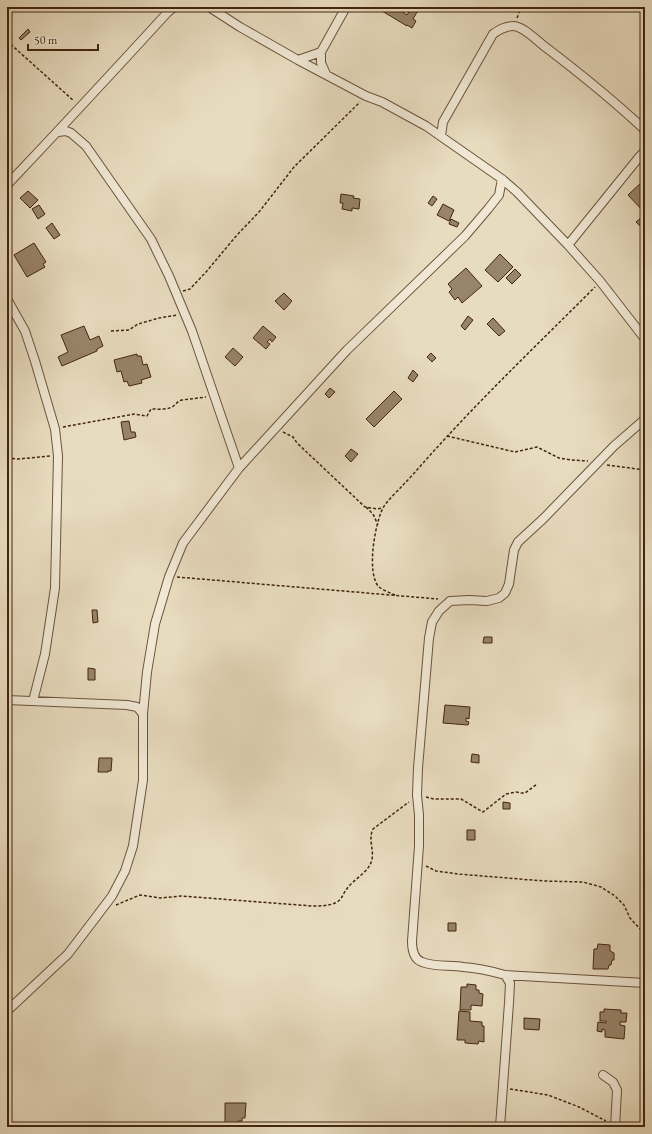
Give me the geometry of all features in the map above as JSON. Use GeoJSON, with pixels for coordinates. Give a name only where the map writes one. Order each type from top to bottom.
{"type":"FeatureCollection","features":[{"type":"Feature","properties":{"kind":"street"},"geometry":{"type":"LineString","coordinates":[[7,185],[174,7]]}},
{"type":"Feature","properties":{"kind":"street"},"geometry":{"type":"LineString","coordinates":[[209,7],[240,27],[298,60],[426,126],[502,179],[517,192],[568,245],[600,281],[645,339]]}},
{"type":"Feature","properties":{"kind":"street"},"geometry":{"type":"LineString","coordinates":[[326,74],[321,63],[321,52],[346,7]]}},
{"type":"Feature","properties":{"kind":"street"},"geometry":{"type":"LineString","coordinates":[[441,136],[443,122],[493,34],[501,28],[514,26],[525,30],[618,104],[645,130]]}},
{"type":"Feature","properties":{"kind":"street"},"geometry":{"type":"LineString","coordinates":[[298,60],[321,52]]}},
{"type":"Feature","properties":{"kind":"street"},"geometry":{"type":"LineString","coordinates":[[71,116],[71,133]]}},
{"type":"Feature","properties":{"kind":"street"},"geometry":{"type":"LineString","coordinates":[[426,126],[443,122]]}},
{"type":"Feature","properties":{"kind":"street"},"geometry":{"type":"LineString","coordinates":[[58,132],[66,131],[71,133],[86,146],[151,239],[169,276],[192,331],[239,468]]}},
{"type":"Feature","properties":{"kind":"street"},"geometry":{"type":"LineString","coordinates":[[568,245],[645,151]]}},
{"type":"Feature","properties":{"kind":"street"},"geometry":{"type":"LineString","coordinates":[[7,1011],[68,954],[112,896],[125,871],[133,846],[143,780],[143,714],[147,672],[155,624],[169,577],[183,543],[239,468],[347,350],[465,236],[499,195],[502,179]]}},
{"type":"Feature","properties":{"kind":"street"},"geometry":{"type":"LineString","coordinates":[[499,195],[517,192]]}},
{"type":"Feature","properties":{"kind":"street"},"geometry":{"type":"LineString","coordinates":[[7,299],[25,331],[55,429],[58,456],[55,588],[45,654],[34,701]]}},
{"type":"Feature","properties":{"kind":"street"},"geometry":{"type":"LineString","coordinates":[[645,419],[614,446],[543,519],[518,542],[514,550],[509,584],[506,593],[499,598],[487,601],[450,601],[439,611],[432,622],[429,638],[418,768],[418,861],[412,941],[412,951],[416,958],[422,962],[463,966],[505,975],[645,984]]}},
{"type":"Feature","properties":{"kind":"street"},"geometry":{"type":"LineString","coordinates":[[7,700],[127,705],[137,708],[143,714]]}},
{"type":"Feature","properties":{"kind":"street"},"geometry":{"type":"LineString","coordinates":[[500,1127],[510,983],[505,975]]}},
{"type":"Feature","properties":{"kind":"street"},"geometry":{"type":"LineString","coordinates":[[603,1075],[613,1082],[617,1090],[615,1127]]}},
{"type":"Feature","properties":{"kind":"path"},"geometry":{"type":"LineString","coordinates":[[514,26],[521,7]]}},
{"type":"Feature","properties":{"kind":"path"},"geometry":{"type":"LineString","coordinates":[[7,40],[72,98],[79,107]]}},
{"type":"Feature","properties":{"kind":"path"},"geometry":{"type":"LineString","coordinates":[[174,291],[184,291],[193,286],[259,212],[294,167],[366,96]]}},
{"type":"Feature","properties":{"kind":"path"},"geometry":{"type":"LineString","coordinates":[[395,595],[379,587],[375,579],[373,565],[374,546],[383,508],[390,498],[447,436],[600,281]]}},
{"type":"Feature","properties":{"kind":"path"},"geometry":{"type":"LineString","coordinates":[[111,330],[129,330],[138,324],[159,318],[184,314]]}},
{"type":"Feature","properties":{"kind":"path"},"geometry":{"type":"LineString","coordinates":[[55,429],[129,414],[147,416],[152,409],[172,407],[178,401],[214,397]]}},
{"type":"Feature","properties":{"kind":"path"},"geometry":{"type":"LineString","coordinates":[[273,431],[286,433],[293,437],[372,514],[378,525]]}},
{"type":"Feature","properties":{"kind":"path"},"geometry":{"type":"LineString","coordinates":[[447,436],[515,452],[537,447],[559,458],[645,470]]}},
{"type":"Feature","properties":{"kind":"path"},"geometry":{"type":"LineString","coordinates":[[7,458],[18,459],[58,456]]}},
{"type":"Feature","properties":{"kind":"path"},"geometry":{"type":"LineString","coordinates":[[365,507],[377,509],[383,508]]}},
{"type":"Feature","properties":{"kind":"path"},"geometry":{"type":"LineString","coordinates":[[169,577],[395,595],[450,601]]}},
{"type":"Feature","properties":{"kind":"path"},"geometry":{"type":"LineString","coordinates":[[100,912],[140,895],[160,898],[182,896],[312,906],[332,904],[339,901],[346,889],[369,867],[372,860],[371,834],[373,829],[417,795],[434,798],[461,798],[480,812],[483,812],[506,794],[516,792],[521,794],[526,793],[537,784]]}},
{"type":"Feature","properties":{"kind":"path"},"geometry":{"type":"LineString","coordinates":[[418,861],[436,870],[504,878],[583,882],[601,887],[624,904],[630,918],[640,929],[645,932]]}},
{"type":"Feature","properties":{"kind":"path"},"geometry":{"type":"LineString","coordinates":[[503,1086],[516,1090],[548,1095],[579,1107],[615,1127]]}},
{"type":"Feature","properties":{"kind":"building"},"geometry":{"type":"Polygon","coordinates":[[[385,7],[395,7],[407,15],[412,7],[420,7],[413,19],[416,21],[412,28],[382,11],[385,7]]]}},
{"type":"Feature","properties":{"kind":"building"},"geometry":{"type":"Polygon","coordinates":[[[28,29],[30,32],[21,40],[19,38],[28,29]]]}},
{"type":"Feature","properties":{"kind":"building"},"geometry":{"type":"Polygon","coordinates":[[[643,181],[645,182],[645,208],[643,211],[628,195],[643,181]]]}},
{"type":"Feature","properties":{"kind":"building"},"geometry":{"type":"Polygon","coordinates":[[[28,191],[38,200],[30,208],[20,198],[28,191]]]}},
{"type":"Feature","properties":{"kind":"building"},"geometry":{"type":"Polygon","coordinates":[[[341,194],[354,196],[353,198],[360,199],[359,209],[352,208],[352,211],[342,209],[343,203],[340,203],[341,194]]]}},
{"type":"Feature","properties":{"kind":"building"},"geometry":{"type":"Polygon","coordinates":[[[433,196],[437,199],[432,206],[428,203],[433,196]]]}},
{"type":"Feature","properties":{"kind":"building"},"geometry":{"type":"Polygon","coordinates":[[[443,204],[454,210],[449,221],[437,215],[443,204]]]}},
{"type":"Feature","properties":{"kind":"building"},"geometry":{"type":"Polygon","coordinates":[[[39,205],[45,214],[38,219],[32,209],[39,205]]]}},
{"type":"Feature","properties":{"kind":"building"},"geometry":{"type":"Polygon","coordinates":[[[644,215],[645,227],[643,229],[636,222],[644,215]]]}},
{"type":"Feature","properties":{"kind":"building"},"geometry":{"type":"Polygon","coordinates":[[[451,219],[459,223],[457,227],[449,224],[451,219]]]}},
{"type":"Feature","properties":{"kind":"building"},"geometry":{"type":"Polygon","coordinates":[[[52,223],[60,235],[54,239],[46,228],[52,223]]]}},
{"type":"Feature","properties":{"kind":"building"},"geometry":{"type":"Polygon","coordinates":[[[34,243],[46,262],[43,264],[45,267],[27,277],[14,255],[34,243]]]}},
{"type":"Feature","properties":{"kind":"building"},"geometry":{"type":"Polygon","coordinates":[[[500,254],[513,267],[498,282],[485,270],[500,254]]]}},
{"type":"Feature","properties":{"kind":"building"},"geometry":{"type":"Polygon","coordinates":[[[466,268],[482,286],[462,303],[458,297],[455,300],[449,292],[452,289],[448,284],[466,268]]]}},
{"type":"Feature","properties":{"kind":"building"},"geometry":{"type":"Polygon","coordinates":[[[515,269],[521,275],[512,284],[506,278],[515,269]]]}},
{"type":"Feature","properties":{"kind":"building"},"geometry":{"type":"Polygon","coordinates":[[[284,293],[292,301],[284,310],[275,301],[284,293]]]}},
{"type":"Feature","properties":{"kind":"building"},"geometry":{"type":"Polygon","coordinates":[[[468,316],[473,320],[465,330],[461,326],[468,316]]]}},
{"type":"Feature","properties":{"kind":"building"},"geometry":{"type":"Polygon","coordinates":[[[493,318],[505,331],[499,336],[487,324],[493,318]]]}},
{"type":"Feature","properties":{"kind":"building"},"geometry":{"type":"Polygon","coordinates":[[[84,326],[90,340],[99,336],[103,346],[97,349],[97,351],[62,366],[58,357],[68,352],[61,335],[84,326]]]}},
{"type":"Feature","properties":{"kind":"building"},"geometry":{"type":"Polygon","coordinates":[[[263,326],[276,337],[272,342],[270,339],[267,342],[270,344],[266,349],[253,338],[263,326]]]}},
{"type":"Feature","properties":{"kind":"building"},"geometry":{"type":"Polygon","coordinates":[[[233,348],[243,357],[235,366],[225,357],[233,348]]]}},
{"type":"Feature","properties":{"kind":"building"},"geometry":{"type":"Polygon","coordinates":[[[431,353],[436,358],[432,362],[427,357],[431,353]]]}},
{"type":"Feature","properties":{"kind":"building"},"geometry":{"type":"Polygon","coordinates":[[[137,354],[137,356],[141,356],[143,365],[147,364],[151,377],[141,380],[142,383],[129,386],[127,381],[124,382],[121,371],[117,372],[114,360],[137,354]]]}},
{"type":"Feature","properties":{"kind":"building"},"geometry":{"type":"Polygon","coordinates":[[[413,370],[418,375],[413,382],[408,378],[413,370]]]}},
{"type":"Feature","properties":{"kind":"building"},"geometry":{"type":"Polygon","coordinates":[[[330,388],[335,392],[329,398],[325,394],[330,388]]]}},
{"type":"Feature","properties":{"kind":"building"},"geometry":{"type":"Polygon","coordinates":[[[394,391],[402,399],[374,427],[366,419],[394,391]]]}},
{"type":"Feature","properties":{"kind":"building"},"geometry":{"type":"Polygon","coordinates":[[[129,421],[131,432],[135,432],[136,437],[124,440],[121,422],[129,421]]]}},
{"type":"Feature","properties":{"kind":"building"},"geometry":{"type":"Polygon","coordinates":[[[351,449],[358,454],[351,462],[345,456],[351,449]]]}},
{"type":"Feature","properties":{"kind":"building"},"geometry":{"type":"Polygon","coordinates":[[[92,610],[97,610],[98,622],[93,623],[92,610]]]}},
{"type":"Feature","properties":{"kind":"building"},"geometry":{"type":"Polygon","coordinates":[[[484,637],[492,637],[492,643],[483,643],[484,637]]]}},
{"type":"Feature","properties":{"kind":"building"},"geometry":{"type":"Polygon","coordinates":[[[88,668],[95,669],[95,680],[88,680],[88,668]]]}},
{"type":"Feature","properties":{"kind":"building"},"geometry":{"type":"Polygon","coordinates":[[[445,705],[470,707],[469,719],[466,718],[466,721],[469,722],[468,725],[443,723],[445,705]]]}},
{"type":"Feature","properties":{"kind":"building"},"geometry":{"type":"Polygon","coordinates":[[[472,754],[479,755],[479,763],[471,762],[472,754]]]}},
{"type":"Feature","properties":{"kind":"building"},"geometry":{"type":"Polygon","coordinates":[[[99,758],[112,758],[111,771],[98,772],[99,758]]]}},
{"type":"Feature","properties":{"kind":"building"},"geometry":{"type":"Polygon","coordinates":[[[503,802],[510,803],[510,809],[503,809],[503,802]]]}},
{"type":"Feature","properties":{"kind":"building"},"geometry":{"type":"Polygon","coordinates":[[[467,830],[475,830],[475,840],[467,840],[467,830]]]}},
{"type":"Feature","properties":{"kind":"building"},"geometry":{"type":"Polygon","coordinates":[[[448,923],[456,923],[456,931],[448,931],[448,923]]]}},
{"type":"Feature","properties":{"kind":"building"},"geometry":{"type":"Polygon","coordinates":[[[598,944],[610,945],[610,951],[614,953],[614,960],[612,960],[608,969],[593,969],[594,949],[597,949],[598,944]]]}},
{"type":"Feature","properties":{"kind":"building"},"geometry":{"type":"Polygon","coordinates":[[[467,984],[476,985],[476,990],[479,990],[479,993],[483,994],[482,1006],[471,1005],[471,1010],[460,1010],[461,987],[467,987],[467,984]]]}},
{"type":"Feature","properties":{"kind":"building"},"geometry":{"type":"Polygon","coordinates":[[[604,1009],[621,1010],[621,1013],[627,1013],[626,1022],[620,1022],[620,1025],[625,1026],[624,1039],[605,1037],[605,1030],[602,1029],[602,1032],[597,1031],[598,1022],[606,1023],[606,1021],[600,1021],[600,1012],[604,1012],[604,1009]]]}},
{"type":"Feature","properties":{"kind":"building"},"geometry":{"type":"Polygon","coordinates":[[[459,1011],[470,1012],[470,1021],[482,1022],[482,1026],[484,1026],[484,1042],[479,1041],[478,1044],[465,1043],[465,1040],[457,1040],[459,1011]]]}},
{"type":"Feature","properties":{"kind":"building"},"geometry":{"type":"Polygon","coordinates":[[[524,1018],[540,1019],[539,1030],[524,1029],[524,1018]]]}},
{"type":"Feature","properties":{"kind":"building"},"geometry":{"type":"Polygon","coordinates":[[[225,1103],[246,1103],[245,1118],[242,1118],[242,1121],[238,1121],[238,1124],[225,1124],[225,1103]]]}}]}
